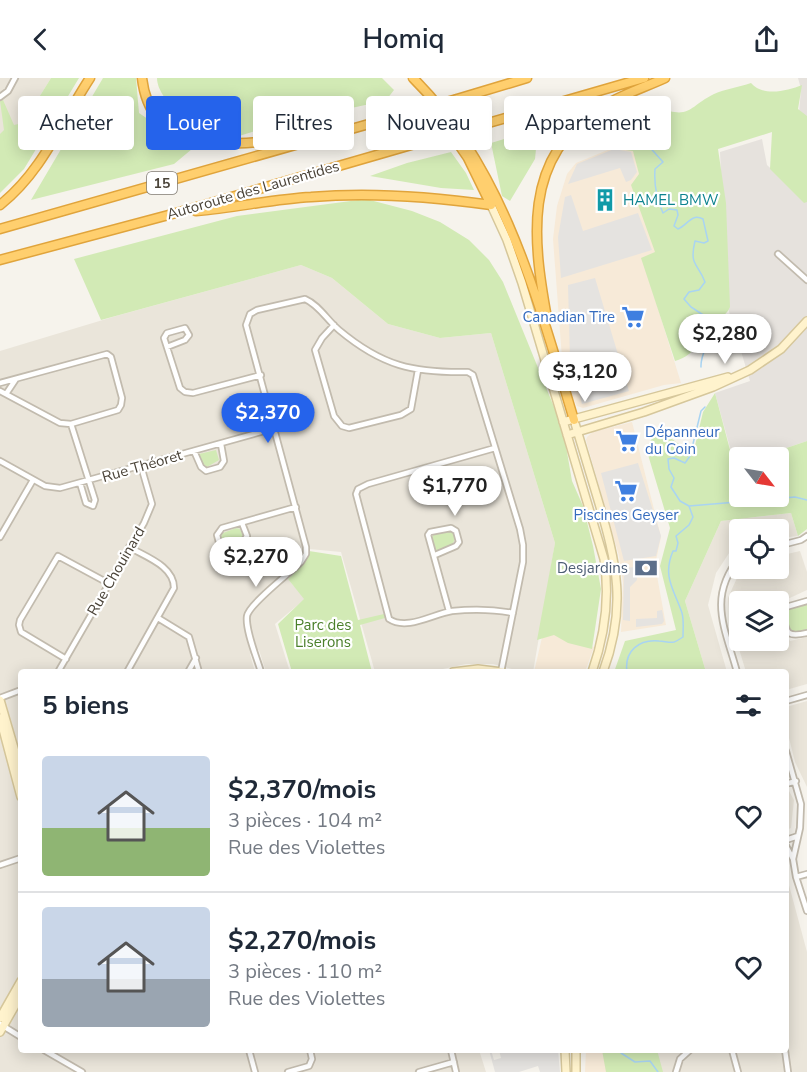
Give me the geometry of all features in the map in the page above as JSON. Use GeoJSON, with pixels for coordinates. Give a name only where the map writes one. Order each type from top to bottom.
{"type":"FeatureCollection","features":[{"type":"Feature","properties":{"kind":"highway"},"geometry":{"type":"LineString","coordinates":[[0,205],[15,193],[38,166],[90,78]]}},
{"type":"Feature","properties":{"kind":"highway"},"geometry":{"type":"LineString","coordinates":[[142,78],[148,102],[157,116],[174,131],[196,141],[233,145],[253,143]]}},
{"type":"Feature","properties":{"kind":"highway"},"geometry":{"type":"LineString","coordinates":[[406,78],[456,140],[491,205]]}},
{"type":"Feature","properties":{"kind":"highway"},"geometry":{"type":"LineString","coordinates":[[413,78],[454,126],[487,181],[516,244],[574,420]]}},
{"type":"Feature","properties":{"kind":"highway","name":"15"},"geometry":{"type":"LineString","coordinates":[[354,128],[527,78]]}},
{"type":"Feature","properties":{"kind":"highway","name":"Autoroute des Laurentides"},"geometry":{"type":"LineString","coordinates":[[0,260],[176,213],[644,78]]}},
{"type":"Feature","properties":{"kind":"highway"},"geometry":{"type":"LineString","coordinates":[[551,345],[540,277],[536,229],[539,198],[548,169],[563,142],[590,115],[612,101],[665,78]]}},
{"type":"Feature","properties":{"kind":"highway","name":"15"},"geometry":{"type":"LineString","coordinates":[[0,229],[275,150]]}},
{"type":"Feature","properties":{"kind":"highway"},"geometry":{"type":"LineString","coordinates":[[176,213],[337,195],[491,205]]}},
{"type":"Feature","properties":{"kind":"main road"},"geometry":{"type":"LineString","coordinates":[[491,205],[519,273],[605,565],[606,618],[593,669]]}},
{"type":"Feature","properties":{"kind":"main road"},"geometry":{"type":"LineString","coordinates":[[567,435],[640,413],[713,387],[746,372],[777,353],[807,321]]}},
{"type":"Feature","properties":{"kind":"main road"},"geometry":{"type":"LineString","coordinates":[[563,422],[746,372]]}},
{"type":"Feature","properties":{"kind":"main road"},"geometry":{"type":"LineString","coordinates":[[636,402],[640,413]]}},
{"type":"Feature","properties":{"kind":"main road"},"geometry":{"type":"LineString","coordinates":[[574,420],[610,539],[615,564],[618,592],[617,616],[611,649],[604,669]]}},
{"type":"Feature","properties":{"kind":"main road"},"geometry":{"type":"LineString","coordinates":[[605,565],[615,564]]}},
{"type":"Feature","properties":{"kind":"main road"},"geometry":{"type":"LineString","coordinates":[[0,699],[18,762]]}},
{"type":"Feature","properties":{"kind":"main road"},"geometry":{"type":"LineString","coordinates":[[0,718],[18,782]]}},
{"type":"Feature","properties":{"kind":"main road"},"geometry":{"type":"LineString","coordinates":[[0,1018],[18,986]]}},
{"type":"Feature","properties":{"kind":"main road"},"geometry":{"type":"LineString","coordinates":[[1,1028],[18,1000]]}},
{"type":"Feature","properties":{"kind":"main road"},"geometry":{"type":"LineString","coordinates":[[565,1053],[566,1072]]}},
{"type":"Feature","properties":{"kind":"main road"},"geometry":{"type":"LineString","coordinates":[[576,1053],[576,1072]]}},
{"type":"Feature","properties":{"kind":"street"},"geometry":{"type":"LineString","coordinates":[[0,97],[8,91],[15,78]]}},
{"type":"Feature","properties":{"kind":"street"},"geometry":{"type":"LineString","coordinates":[[778,254],[807,280]]}},
{"type":"Feature","properties":{"kind":"street"},"geometry":{"type":"LineString","coordinates":[[260,669],[247,625],[247,615],[255,604],[304,558],[306,544],[246,325],[250,314],[257,310],[305,299],[319,309],[334,326],[371,354],[418,370],[468,372],[473,375],[523,545],[523,562],[502,669]]}},
{"type":"Feature","properties":{"kind":"street"},"geometry":{"type":"LineString","coordinates":[[334,326],[322,338],[315,350],[334,416],[342,426],[349,428],[401,414],[411,408],[418,370]]}},
{"type":"Feature","properties":{"kind":"street"},"geometry":{"type":"LineString","coordinates":[[167,347],[185,340],[189,335],[185,328],[167,333],[164,338],[180,388],[185,393],[193,393],[261,375]]}},
{"type":"Feature","properties":{"kind":"street"},"geometry":{"type":"LineString","coordinates":[[0,383],[107,354],[111,357],[122,398],[118,410],[71,424],[60,423],[0,391]]}},
{"type":"Feature","properties":{"kind":"street"},"geometry":{"type":"LineString","coordinates":[[6,394],[16,379]]}},
{"type":"Feature","properties":{"kind":"street"},"geometry":{"type":"LineString","coordinates":[[71,424],[89,480]]}},
{"type":"Feature","properties":{"kind":"street","name":"Rue Théoret"},"geometry":{"type":"LineString","coordinates":[[0,461],[45,486],[60,489],[275,428]]}},
{"type":"Feature","properties":{"kind":"street","name":"Rue Théoret"},"geometry":{"type":"LineString","coordinates":[[194,451],[201,467],[206,471],[220,466],[224,461],[221,444]]}},
{"type":"Feature","properties":{"kind":"street"},"geometry":{"type":"LineString","coordinates":[[495,448],[368,484],[358,489],[356,494],[389,619],[395,623],[405,624],[449,611],[477,609],[513,613]]}},
{"type":"Feature","properties":{"kind":"street","name":"Rue Chouinard"},"geometry":{"type":"LineString","coordinates":[[60,669],[152,504],[141,466]]}},
{"type":"Feature","properties":{"kind":"street"},"geometry":{"type":"LineString","coordinates":[[0,537],[33,480]]}},
{"type":"Feature","properties":{"kind":"street","name":"Rue Théoret"},"geometry":{"type":"LineString","coordinates":[[80,483],[86,503],[93,506],[95,500],[89,480]]}},
{"type":"Feature","properties":{"kind":"street"},"geometry":{"type":"LineString","coordinates":[[242,523],[247,536],[242,543],[226,554],[221,550],[218,535],[222,528],[296,507]]}},
{"type":"Feature","properties":{"kind":"street"},"geometry":{"type":"LineString","coordinates":[[435,555],[456,546],[459,542],[456,531],[451,528],[430,532],[428,535],[449,611]]}},
{"type":"Feature","properties":{"kind":"street"},"geometry":{"type":"LineString","coordinates":[[789,543],[807,536]]}},
{"type":"Feature","properties":{"kind":"street"},"geometry":{"type":"LineString","coordinates":[[129,548],[165,568],[174,579],[174,588],[129,669]]}},
{"type":"Feature","properties":{"kind":"street"},"geometry":{"type":"LineString","coordinates":[[66,659],[21,632],[18,625],[20,620],[58,556],[108,583]]}},
{"type":"Feature","properties":{"kind":"street"},"geometry":{"type":"LineString","coordinates":[[729,573],[721,591],[721,616],[736,669]]}},
{"type":"Feature","properties":{"kind":"street"},"geometry":{"type":"LineString","coordinates":[[807,601],[786,607],[782,613],[790,635],[807,633]]}},
{"type":"Feature","properties":{"kind":"street"},"geometry":{"type":"LineString","coordinates":[[158,618],[189,637],[198,669]]}},
{"type":"Feature","properties":{"kind":"street"},"geometry":{"type":"LineString","coordinates":[[190,669],[196,658]]}},
{"type":"Feature","properties":{"kind":"street"},"geometry":{"type":"LineString","coordinates":[[0,699],[18,691]]}},
{"type":"Feature","properties":{"kind":"street"},"geometry":{"type":"LineString","coordinates":[[789,700],[807,694]]}},
{"type":"Feature","properties":{"kind":"street"},"geometry":{"type":"LineString","coordinates":[[789,763],[801,804],[793,859]]}},
{"type":"Feature","properties":{"kind":"street"},"geometry":{"type":"LineString","coordinates":[[789,783],[796,781]]}},
{"type":"Feature","properties":{"kind":"street"},"geometry":{"type":"LineString","coordinates":[[789,839],[798,836]]}},
{"type":"Feature","properties":{"kind":"street"},"geometry":{"type":"LineString","coordinates":[[789,852],[807,911]]}},
{"type":"Feature","properties":{"kind":"street"},"geometry":{"type":"LineString","coordinates":[[0,865],[18,859]]}},
{"type":"Feature","properties":{"kind":"street"},"geometry":{"type":"LineString","coordinates":[[796,877],[807,874]]}},
{"type":"Feature","properties":{"kind":"street"},"geometry":{"type":"LineString","coordinates":[[1,1028],[18,1036]]}},
{"type":"Feature","properties":{"kind":"street"},"geometry":{"type":"LineString","coordinates":[[48,1053],[82,1072]]}},
{"type":"Feature","properties":{"kind":"street"},"geometry":{"type":"LineString","coordinates":[[250,1053],[255,1072]]}},
{"type":"Feature","properties":{"kind":"street"},"geometry":{"type":"LineString","coordinates":[[288,1072],[309,1066],[312,1059],[311,1053]]}},
{"type":"Feature","properties":{"kind":"street"},"geometry":{"type":"LineString","coordinates":[[452,1053],[456,1072]]}},
{"type":"Feature","properties":{"kind":"street"},"geometry":{"type":"LineString","coordinates":[[676,1072],[680,1059],[687,1053]]}},
{"type":"Feature","properties":{"kind":"street"},"geometry":{"type":"LineString","coordinates":[[733,1053],[738,1072]]}},
{"type":"Feature","properties":{"kind":"street"},"geometry":{"type":"LineString","coordinates":[[785,1053],[788,1072]]}},
{"type":"Feature","properties":{"kind":"street"},"geometry":{"type":"LineString","coordinates":[[419,1072],[454,1062]]}},
{"type":"Feature","properties":{"kind":"shaded area"},"geometry":{"type":"Polygon","coordinates":[[[0,78],[51,78],[40,96],[18,96],[18,126],[0,135],[0,78]]]}},
{"type":"Feature","properties":{"kind":"shaded area"},"geometry":{"type":"Polygon","coordinates":[[[798,78],[807,78],[807,119],[799,113],[801,89],[798,78]]]}},
{"type":"Feature","properties":{"kind":"shaded area"},"geometry":{"type":"Polygon","coordinates":[[[762,139],[767,165],[803,199],[807,198],[807,441],[789,447],[730,447],[715,393],[750,381],[727,305],[720,152],[762,139]]]}},
{"type":"Feature","properties":{"kind":"shaded area"},"geometry":{"type":"Polygon","coordinates":[[[608,150],[634,150],[656,253],[643,260],[681,383],[664,385],[583,408],[577,406],[573,398],[562,358],[553,239],[557,206],[567,174],[576,163],[608,150]]]}},
{"type":"Feature","properties":{"kind":"shaded area"},"geometry":{"type":"Polygon","coordinates":[[[612,150],[620,150],[631,152],[637,172],[631,180],[626,182],[620,168],[568,184],[577,164],[612,150]]]}},
{"type":"Feature","properties":{"kind":"shaded area"},"geometry":{"type":"Polygon","coordinates":[[[571,195],[583,231],[638,213],[652,250],[561,278],[558,237],[565,197],[571,195]]]}},
{"type":"Feature","properties":{"kind":"shaded area"},"geometry":{"type":"Polygon","coordinates":[[[301,265],[332,278],[388,324],[440,338],[491,333],[555,543],[534,669],[512,669],[493,664],[466,664],[443,669],[374,669],[341,552],[299,548],[297,557],[283,573],[305,599],[275,624],[289,669],[265,669],[259,650],[250,654],[254,669],[18,669],[18,1053],[480,1053],[486,1072],[0,1072],[0,351],[301,265]]]}},
{"type":"Feature","properties":{"kind":"shaded area"},"geometry":{"type":"Polygon","coordinates":[[[595,278],[629,391],[582,404],[570,359],[568,285],[595,278]]]}},
{"type":"Feature","properties":{"kind":"shaded area"},"geometry":{"type":"Polygon","coordinates":[[[632,422],[661,537],[655,565],[666,625],[621,632],[623,583],[619,556],[586,440],[593,432],[632,422]]]}},
{"type":"Feature","properties":{"kind":"shaded area"},"geometry":{"type":"Polygon","coordinates":[[[638,463],[661,536],[656,556],[624,561],[601,473],[638,463]]]}},
{"type":"Feature","properties":{"kind":"shaded area"},"geometry":{"type":"Polygon","coordinates":[[[791,513],[798,536],[789,537],[789,519],[738,519],[791,513]]]}},
{"type":"Feature","properties":{"kind":"shaded area"},"geometry":{"type":"Polygon","coordinates":[[[729,520],[729,553],[716,573],[708,605],[726,669],[705,669],[685,601],[721,521],[729,520]]]}},
{"type":"Feature","properties":{"kind":"shaded area"},"geometry":{"type":"Polygon","coordinates":[[[800,551],[807,572],[807,590],[789,598],[789,591],[731,591],[737,579],[789,579],[789,554],[800,551]]]}},
{"type":"Feature","properties":{"kind":"shaded area"},"geometry":{"type":"Polygon","coordinates":[[[636,567],[637,580],[630,587],[630,621],[623,620],[624,568],[636,567]]]}},
{"type":"Feature","properties":{"kind":"shaded area"},"geometry":{"type":"Polygon","coordinates":[[[662,610],[664,621],[662,624],[636,627],[636,619],[657,618],[657,611],[662,610]]]}},
{"type":"Feature","properties":{"kind":"shaded area"},"geometry":{"type":"Polygon","coordinates":[[[544,629],[594,647],[586,669],[535,669],[544,629]]]}},
{"type":"Feature","properties":{"kind":"shaded area"},"geometry":{"type":"Polygon","coordinates":[[[807,637],[807,684],[789,689],[789,669],[745,669],[740,651],[789,651],[789,640],[807,637]]]}},
{"type":"Feature","properties":{"kind":"shaded area"},"geometry":{"type":"Polygon","coordinates":[[[807,701],[807,787],[795,762],[789,738],[789,706],[807,701]]]}},
{"type":"Feature","properties":{"kind":"shaded area"},"geometry":{"type":"Polygon","coordinates":[[[789,791],[794,800],[791,828],[789,829],[789,791]]]}},
{"type":"Feature","properties":{"kind":"shaded area"},"geometry":{"type":"Polygon","coordinates":[[[789,885],[807,952],[807,1072],[658,1072],[652,1053],[789,1053],[789,885]]]}},
{"type":"Feature","properties":{"kind":"shaded area"},"geometry":{"type":"Polygon","coordinates":[[[490,1053],[494,1060],[501,1058],[500,1053],[558,1053],[560,1072],[540,1072],[538,1066],[519,1072],[495,1072],[490,1053]]]}},
{"type":"Feature","properties":{"kind":"shaded area"},"geometry":{"type":"Polygon","coordinates":[[[586,1053],[606,1053],[610,1072],[585,1072],[586,1053]]]}},
{"type":"Feature","properties":{"kind":"green space"},"geometry":{"type":"Polygon","coordinates":[[[51,78],[79,78],[68,96],[40,96],[51,78]]]}},
{"type":"Feature","properties":{"kind":"green space"},"geometry":{"type":"Polygon","coordinates":[[[103,78],[136,78],[139,113],[146,118],[146,150],[191,150],[174,164],[31,200],[61,150],[134,150],[134,96],[92,96],[103,78]]]}},
{"type":"Feature","properties":{"kind":"green space"},"geometry":{"type":"Polygon","coordinates":[[[157,78],[382,78],[394,90],[389,96],[366,96],[366,105],[354,107],[354,96],[253,96],[253,132],[241,136],[241,96],[164,96],[157,78]]]}},
{"type":"Feature","properties":{"kind":"green space"},"geometry":{"type":"Polygon","coordinates":[[[751,83],[762,90],[775,92],[802,85],[798,109],[807,116],[807,202],[804,203],[770,169],[772,132],[718,149],[726,203],[730,307],[709,327],[688,355],[675,361],[641,258],[655,252],[631,185],[639,174],[633,151],[626,150],[671,150],[671,111],[683,112],[723,91],[751,83]]]}},
{"type":"Feature","properties":{"kind":"green space"},"geometry":{"type":"Polygon","coordinates":[[[3,100],[14,125],[18,124],[18,150],[35,150],[24,169],[0,193],[0,134],[4,130],[0,101],[3,100]]]}},
{"type":"Feature","properties":{"kind":"green space"},"geometry":{"type":"Polygon","coordinates":[[[504,139],[504,150],[536,150],[535,159],[510,201],[502,196],[492,143],[504,139]]]}},
{"type":"Feature","properties":{"kind":"green space"},"geometry":{"type":"Polygon","coordinates":[[[451,152],[466,173],[474,190],[441,188],[370,176],[407,163],[451,152]]]}},
{"type":"Feature","properties":{"kind":"green space"},"geometry":{"type":"Polygon","coordinates":[[[366,199],[412,211],[440,222],[469,240],[489,260],[503,282],[563,429],[572,481],[583,506],[593,546],[601,589],[592,649],[568,643],[554,635],[537,640],[555,543],[491,333],[440,338],[388,324],[332,278],[301,265],[101,320],[74,259],[237,216],[366,199]]]}},
{"type":"Feature","properties":{"kind":"green space"},"geometry":{"type":"Polygon","coordinates":[[[715,393],[729,447],[729,507],[789,507],[789,447],[807,441],[807,529],[798,536],[791,513],[721,521],[685,601],[705,669],[615,669],[625,641],[676,630],[660,566],[670,528],[646,448],[658,429],[693,454],[703,412],[715,393]]]}},
{"type":"Feature","properties":{"kind":"green space"},"geometry":{"type":"Polygon","coordinates":[[[216,450],[219,460],[207,467],[202,463],[199,454],[216,450]]]}},
{"type":"Feature","properties":{"kind":"green space"},"geometry":{"type":"Polygon","coordinates":[[[236,528],[240,529],[243,536],[239,543],[229,549],[223,546],[221,536],[223,533],[236,528]]]}},
{"type":"Feature","properties":{"kind":"green space"},"geometry":{"type":"Polygon","coordinates":[[[453,531],[455,539],[452,545],[435,551],[432,537],[435,533],[453,531]]]}},
{"type":"Feature","properties":{"kind":"green space","name":"Parc des Liserons"},"geometry":{"type":"Polygon","coordinates":[[[309,551],[341,556],[358,620],[384,614],[385,618],[360,625],[371,669],[291,669],[278,624],[304,599],[288,579],[304,564],[309,551]]]}},
{"type":"Feature","properties":{"kind":"green space"},"geometry":{"type":"Polygon","coordinates":[[[807,601],[807,633],[790,635],[789,607],[807,601]]]}},
{"type":"Feature","properties":{"kind":"green space"},"geometry":{"type":"Polygon","coordinates":[[[603,1053],[658,1053],[663,1072],[606,1072],[603,1053]]]}},
{"type":"Feature","properties":{"kind":"waterway"},"geometry":{"type":"LineString","coordinates":[[652,150],[663,162],[655,169],[656,191],[663,213],[669,209],[677,210],[678,215],[674,226],[678,229],[692,218],[703,219],[708,241],[704,243],[695,241],[693,249],[695,264],[705,282],[699,290],[689,292],[684,299],[691,307],[711,320],[710,337],[701,367]]}},
{"type":"Feature","properties":{"kind":"waterway"},"geometry":{"type":"LineString","coordinates":[[627,669],[628,658],[639,644],[652,641],[674,642],[683,637],[683,616],[670,583],[669,568],[673,551],[676,551],[678,543],[676,536],[689,525],[693,517],[689,506],[680,501],[671,487],[674,478],[669,469],[668,459],[674,458],[685,463],[690,456],[701,411],[705,407]]}},
{"type":"Feature","properties":{"kind":"waterway"},"geometry":{"type":"LineString","coordinates":[[689,506],[795,497],[807,500]]}},
{"type":"Feature","properties":{"kind":"waterway"},"geometry":{"type":"LineString","coordinates":[[621,1053],[635,1062],[650,1061],[658,1072]]}},
{"type":"Feature","properties":{"kind":"place","name":"HAMEL BMW"},"geometry":{"type":"Point","coordinates":[605,200]}},
{"type":"Feature","properties":{"kind":"place","name":"Canadian Tire"},"geometry":{"type":"Point","coordinates":[633,317]}},
{"type":"Feature","properties":{"kind":"place","name":"Dépanneur du Coin"},"geometry":{"type":"Point","coordinates":[627,441]}},
{"type":"Feature","properties":{"kind":"place","name":"Piscines Geyser"},"geometry":{"type":"Point","coordinates":[626,491]}},
{"type":"Feature","properties":{"kind":"place","name":"Desjardins"},"geometry":{"type":"Point","coordinates":[646,568]}}]}
